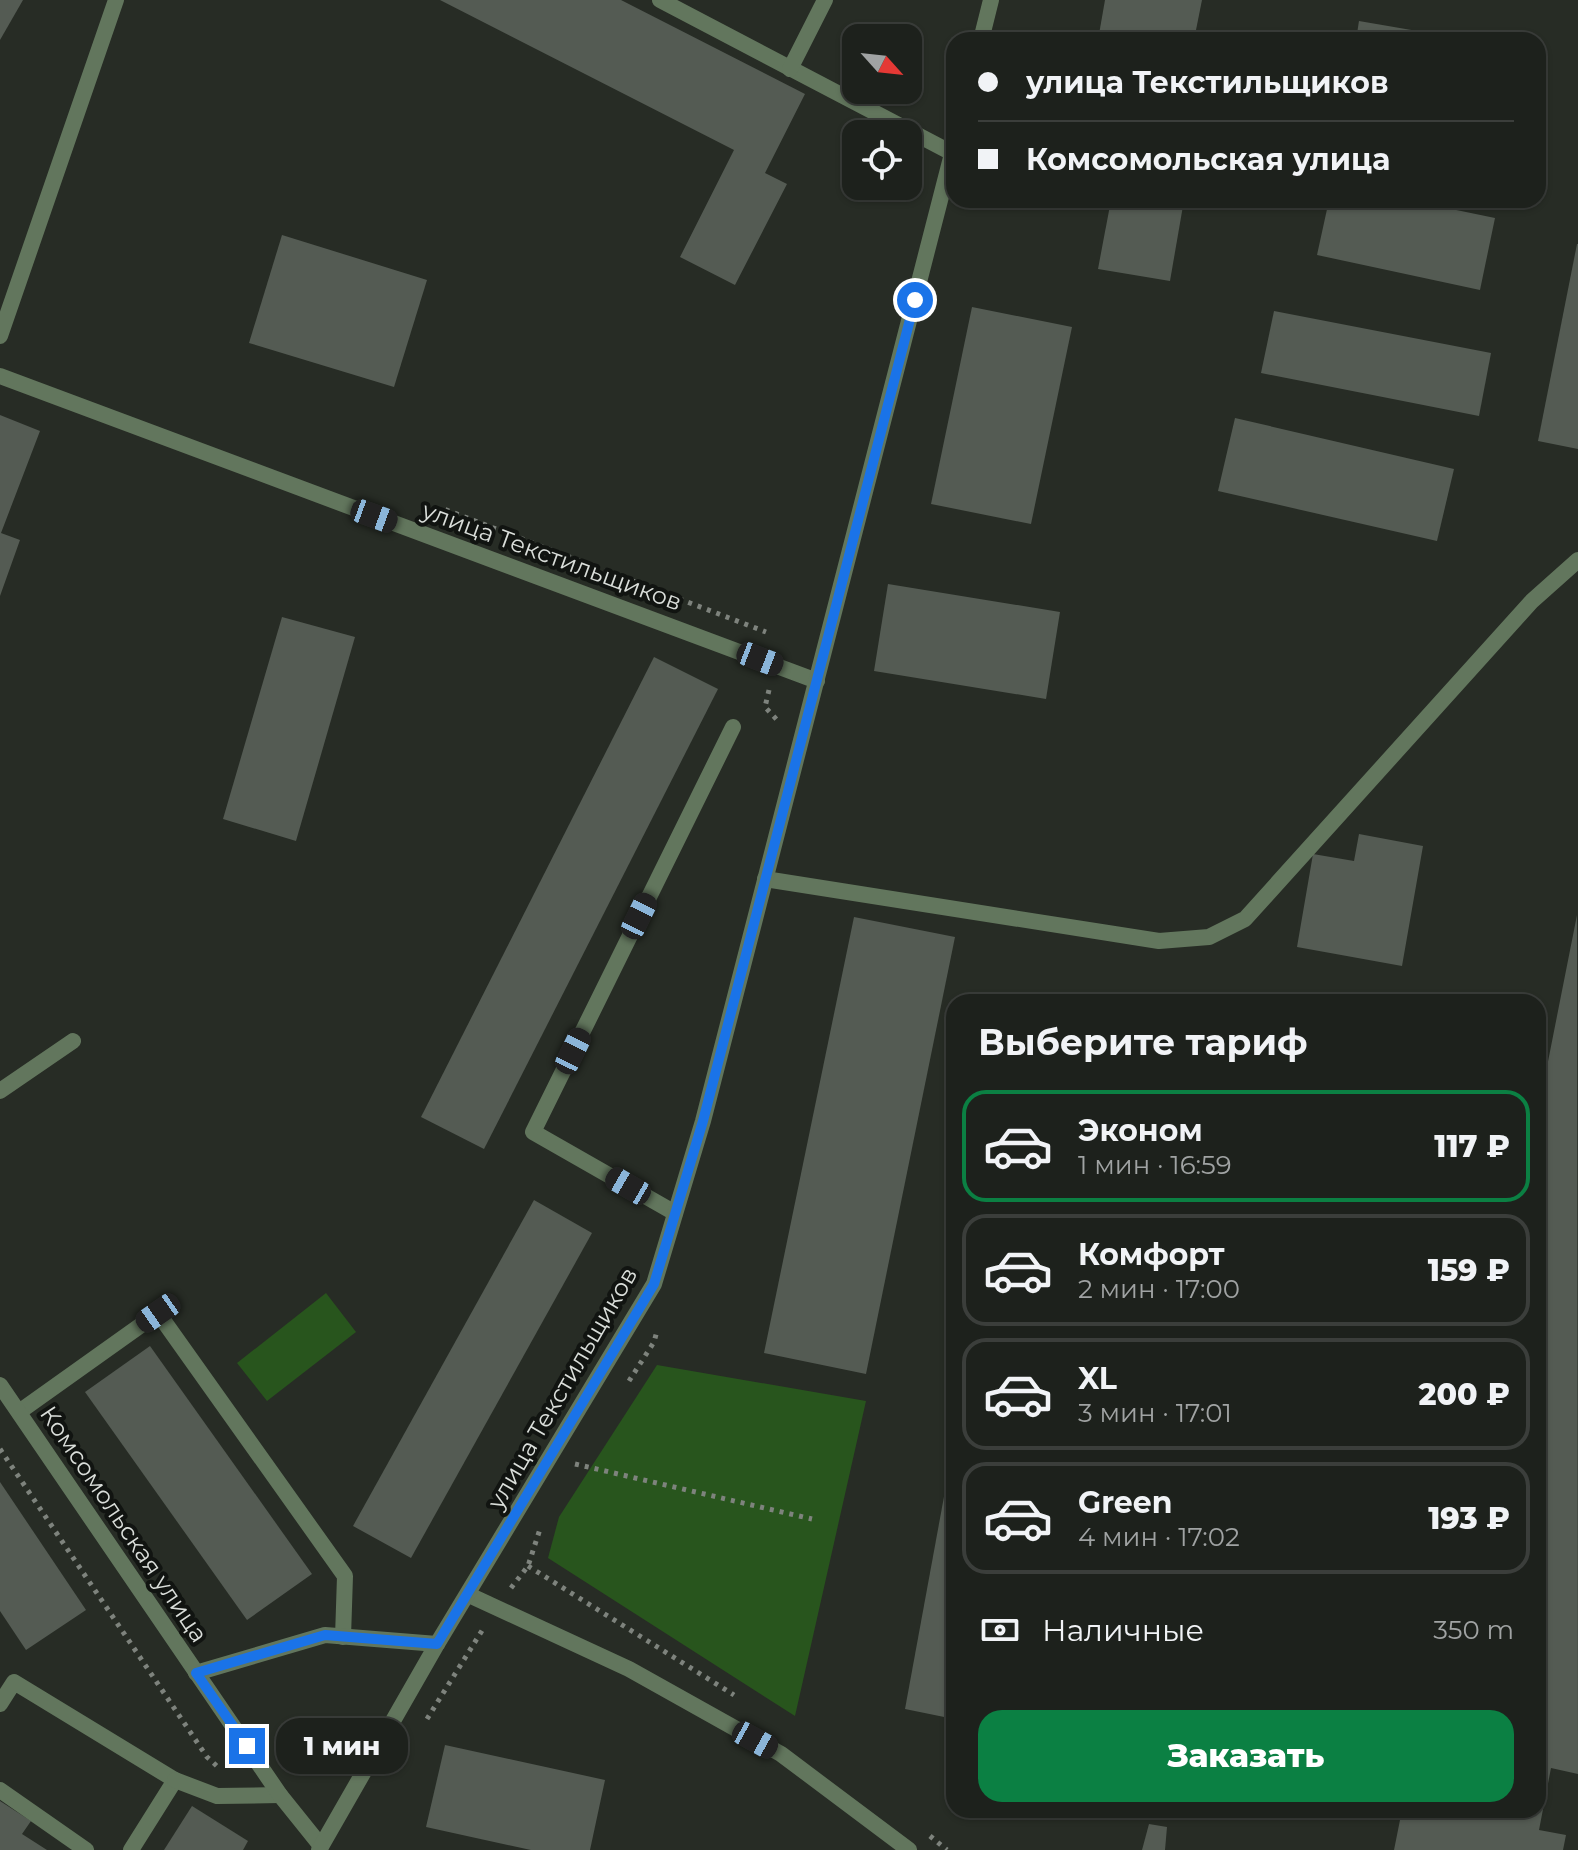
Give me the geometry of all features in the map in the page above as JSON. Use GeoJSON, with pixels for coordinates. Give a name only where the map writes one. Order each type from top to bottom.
{"type":"FeatureCollection","features":[{"type":"Feature","properties":{"kind":"street"},"geometry":{"type":"LineString","coordinates":[[0,336],[116,0]]}},
{"type":"Feature","properties":{"kind":"street"},"geometry":{"type":"LineString","coordinates":[[660,0],[946,147]]}},
{"type":"Feature","properties":{"kind":"street"},"geometry":{"type":"LineString","coordinates":[[790,69],[825,0]]}},
{"type":"Feature","properties":{"kind":"street"},"geometry":{"type":"LineString","coordinates":[[983,32],[991,0]]}},
{"type":"Feature","properties":{"kind":"street","name":"улица Текстильщиков"},"geometry":{"type":"LineString","coordinates":[[320,1848],[437,1644],[654,1284],[703,1121],[946,177]]}},
{"type":"Feature","properties":{"kind":"street","name":"улица Текстильщиков"},"geometry":{"type":"LineString","coordinates":[[0,376],[817,681]]}},
{"type":"Feature","properties":{"kind":"street"},"geometry":{"type":"LineString","coordinates":[[765,879],[1159,941],[1209,937],[1245,919],[1532,601],[1578,560]]}},
{"type":"Feature","properties":{"kind":"street"},"geometry":{"type":"LineString","coordinates":[[675,1213],[533,1132],[733,727]]}},
{"type":"Feature","properties":{"kind":"street"},"geometry":{"type":"LineString","coordinates":[[0,1091],[73,1041]]}},
{"type":"Feature","properties":{"kind":"street"},"geometry":{"type":"LineString","coordinates":[[19,1412],[158,1313],[345,1576],[343,1637]]}},
{"type":"Feature","properties":{"kind":"street","name":"Комсомольская улица"},"geometry":{"type":"LineString","coordinates":[[0,1385],[280,1795],[320,1848]]}},
{"type":"Feature","properties":{"kind":"street"},"geometry":{"type":"LineString","coordinates":[[469,1595],[629,1669],[781,1754],[909,1850]]}},
{"type":"Feature","properties":{"kind":"street"},"geometry":{"type":"LineString","coordinates":[[196,1673],[325,1635],[437,1644]]}},
{"type":"Feature","properties":{"kind":"street"},"geometry":{"type":"LineString","coordinates":[[0,1704],[14,1682],[175,1780],[217,1796],[280,1795]]}},
{"type":"Feature","properties":{"kind":"street"},"geometry":{"type":"LineString","coordinates":[[131,1850],[175,1780]]}},
{"type":"Feature","properties":{"kind":"street"},"geometry":{"type":"LineString","coordinates":[[0,1790],[86,1850]]}},
{"type":"Feature","properties":{"kind":"path"},"geometry":{"type":"LineString","coordinates":[[0,1449],[207,1757],[248,1796]]}},
{"type":"Feature","properties":{"kind":"path"},"geometry":{"type":"LineString","coordinates":[[574,1464],[812,1519]]}},
{"type":"Feature","properties":{"kind":"path"},"geometry":{"type":"LineString","coordinates":[[421,1729],[496,1608],[528,1566]]}},
{"type":"Feature","properties":{"kind":"green space"},"geometry":{"type":"Polygon","coordinates":[[[326,1293],[356,1332],[267,1401],[237,1363],[326,1293]]]}},
{"type":"Feature","properties":{"kind":"green space"},"geometry":{"type":"Polygon","coordinates":[[[657,1365],[866,1401],[795,1716],[548,1558],[559,1517],[657,1365]]]}},
{"type":"Feature","properties":{"kind":"building"},"geometry":{"type":"Polygon","coordinates":[[[0,0],[23,0],[0,40],[0,0]]]}},
{"type":"Feature","properties":{"kind":"building"},"geometry":{"type":"Polygon","coordinates":[[[440,0],[621,0],[805,94],[765,173],[787,184],[735,285],[680,257],[734,150],[440,0]]]}},
{"type":"Feature","properties":{"kind":"building"},"geometry":{"type":"Polygon","coordinates":[[[1105,0],[1202,0],[1196,32],[1099,32],[1105,0]]]}},
{"type":"Feature","properties":{"kind":"building"},"geometry":{"type":"Polygon","coordinates":[[[1359,21],[1423,32],[1357,32],[1359,21]]]}},
{"type":"Feature","properties":{"kind":"building"},"geometry":{"type":"Polygon","coordinates":[[[1109,208],[1183,208],[1170,281],[1098,269],[1109,208]]]}},
{"type":"Feature","properties":{"kind":"building"},"geometry":{"type":"Polygon","coordinates":[[[1327,208],[1447,208],[1495,218],[1480,290],[1317,255],[1327,208]]]}},
{"type":"Feature","properties":{"kind":"building"},"geometry":{"type":"Polygon","coordinates":[[[282,235],[427,280],[394,387],[249,343],[282,235]]]}},
{"type":"Feature","properties":{"kind":"building"},"geometry":{"type":"Polygon","coordinates":[[[1578,244],[1578,449],[1538,441],[1578,244]]]}},
{"type":"Feature","properties":{"kind":"building"},"geometry":{"type":"Polygon","coordinates":[[[972,307],[1072,327],[1031,524],[931,504],[972,307]]]}},
{"type":"Feature","properties":{"kind":"building"},"geometry":{"type":"Polygon","coordinates":[[[1274,311],[1491,353],[1479,416],[1261,373],[1274,311]]]}},
{"type":"Feature","properties":{"kind":"building"},"geometry":{"type":"Polygon","coordinates":[[[0,415],[40,431],[1,533],[20,540],[0,596],[0,415]]]}},
{"type":"Feature","properties":{"kind":"building"},"geometry":{"type":"Polygon","coordinates":[[[1235,418],[1454,469],[1437,541],[1218,491],[1235,418]]]}},
{"type":"Feature","properties":{"kind":"building"},"geometry":{"type":"Polygon","coordinates":[[[888,584],[1060,612],[1046,699],[874,671],[888,584]]]}},
{"type":"Feature","properties":{"kind":"building"},"geometry":{"type":"Polygon","coordinates":[[[282,617],[355,637],[296,841],[223,819],[282,617]]]}},
{"type":"Feature","properties":{"kind":"building"},"geometry":{"type":"Polygon","coordinates":[[[654,657],[718,689],[484,1149],[421,1117],[654,657]]]}},
{"type":"Feature","properties":{"kind":"building"},"geometry":{"type":"Polygon","coordinates":[[[1359,834],[1423,846],[1402,966],[1297,947],[1313,854],[1354,861],[1359,834]]]}},
{"type":"Feature","properties":{"kind":"building"},"geometry":{"type":"Polygon","coordinates":[[[1577,915],[1578,1774],[1551,1768],[1546,1794],[1546,1072],[1577,915]]]}},
{"type":"Feature","properties":{"kind":"building"},"geometry":{"type":"Polygon","coordinates":[[[854,917],[955,937],[866,1374],[764,1353],[854,917]]]}},
{"type":"Feature","properties":{"kind":"building"},"geometry":{"type":"Polygon","coordinates":[[[534,1200],[592,1233],[411,1558],[353,1526],[534,1200]]]}},
{"type":"Feature","properties":{"kind":"building"},"geometry":{"type":"Polygon","coordinates":[[[150,1346],[312,1574],[247,1620],[85,1392],[150,1346]]]}},
{"type":"Feature","properties":{"kind":"building"},"geometry":{"type":"Polygon","coordinates":[[[0,1482],[86,1610],[26,1650],[0,1611],[0,1482]]]}},
{"type":"Feature","properties":{"kind":"building"},"geometry":{"type":"Polygon","coordinates":[[[946,1486],[946,1717],[905,1709],[946,1486]]]}},
{"type":"Feature","properties":{"kind":"building"},"geometry":{"type":"Polygon","coordinates":[[[445,1745],[605,1780],[590,1850],[531,1850],[426,1827],[445,1745]]]}},
{"type":"Feature","properties":{"kind":"building"},"geometry":{"type":"Polygon","coordinates":[[[0,1801],[31,1821],[22,1834],[47,1850],[0,1850],[0,1801]]]}},
{"type":"Feature","properties":{"kind":"building"},"geometry":{"type":"Polygon","coordinates":[[[192,1806],[248,1841],[243,1850],[164,1850],[192,1806]]]}},
{"type":"Feature","properties":{"kind":"building"},"geometry":{"type":"Polygon","coordinates":[[[1400,1818],[1541,1818],[1539,1830],[1566,1835],[1563,1850],[1394,1850],[1400,1818]]]}},
{"type":"Feature","properties":{"kind":"building"},"geometry":{"type":"Polygon","coordinates":[[[1149,1824],[1167,1827],[1165,1850],[1142,1850],[1149,1824]]]}},
{"type":"Feature","properties":{"kind":"route"},"geometry":{"type":"LineString","coordinates":[[247,1746],[196,1673],[325,1635],[437,1644],[654,1284],[703,1121],[915,300]]}}]}
